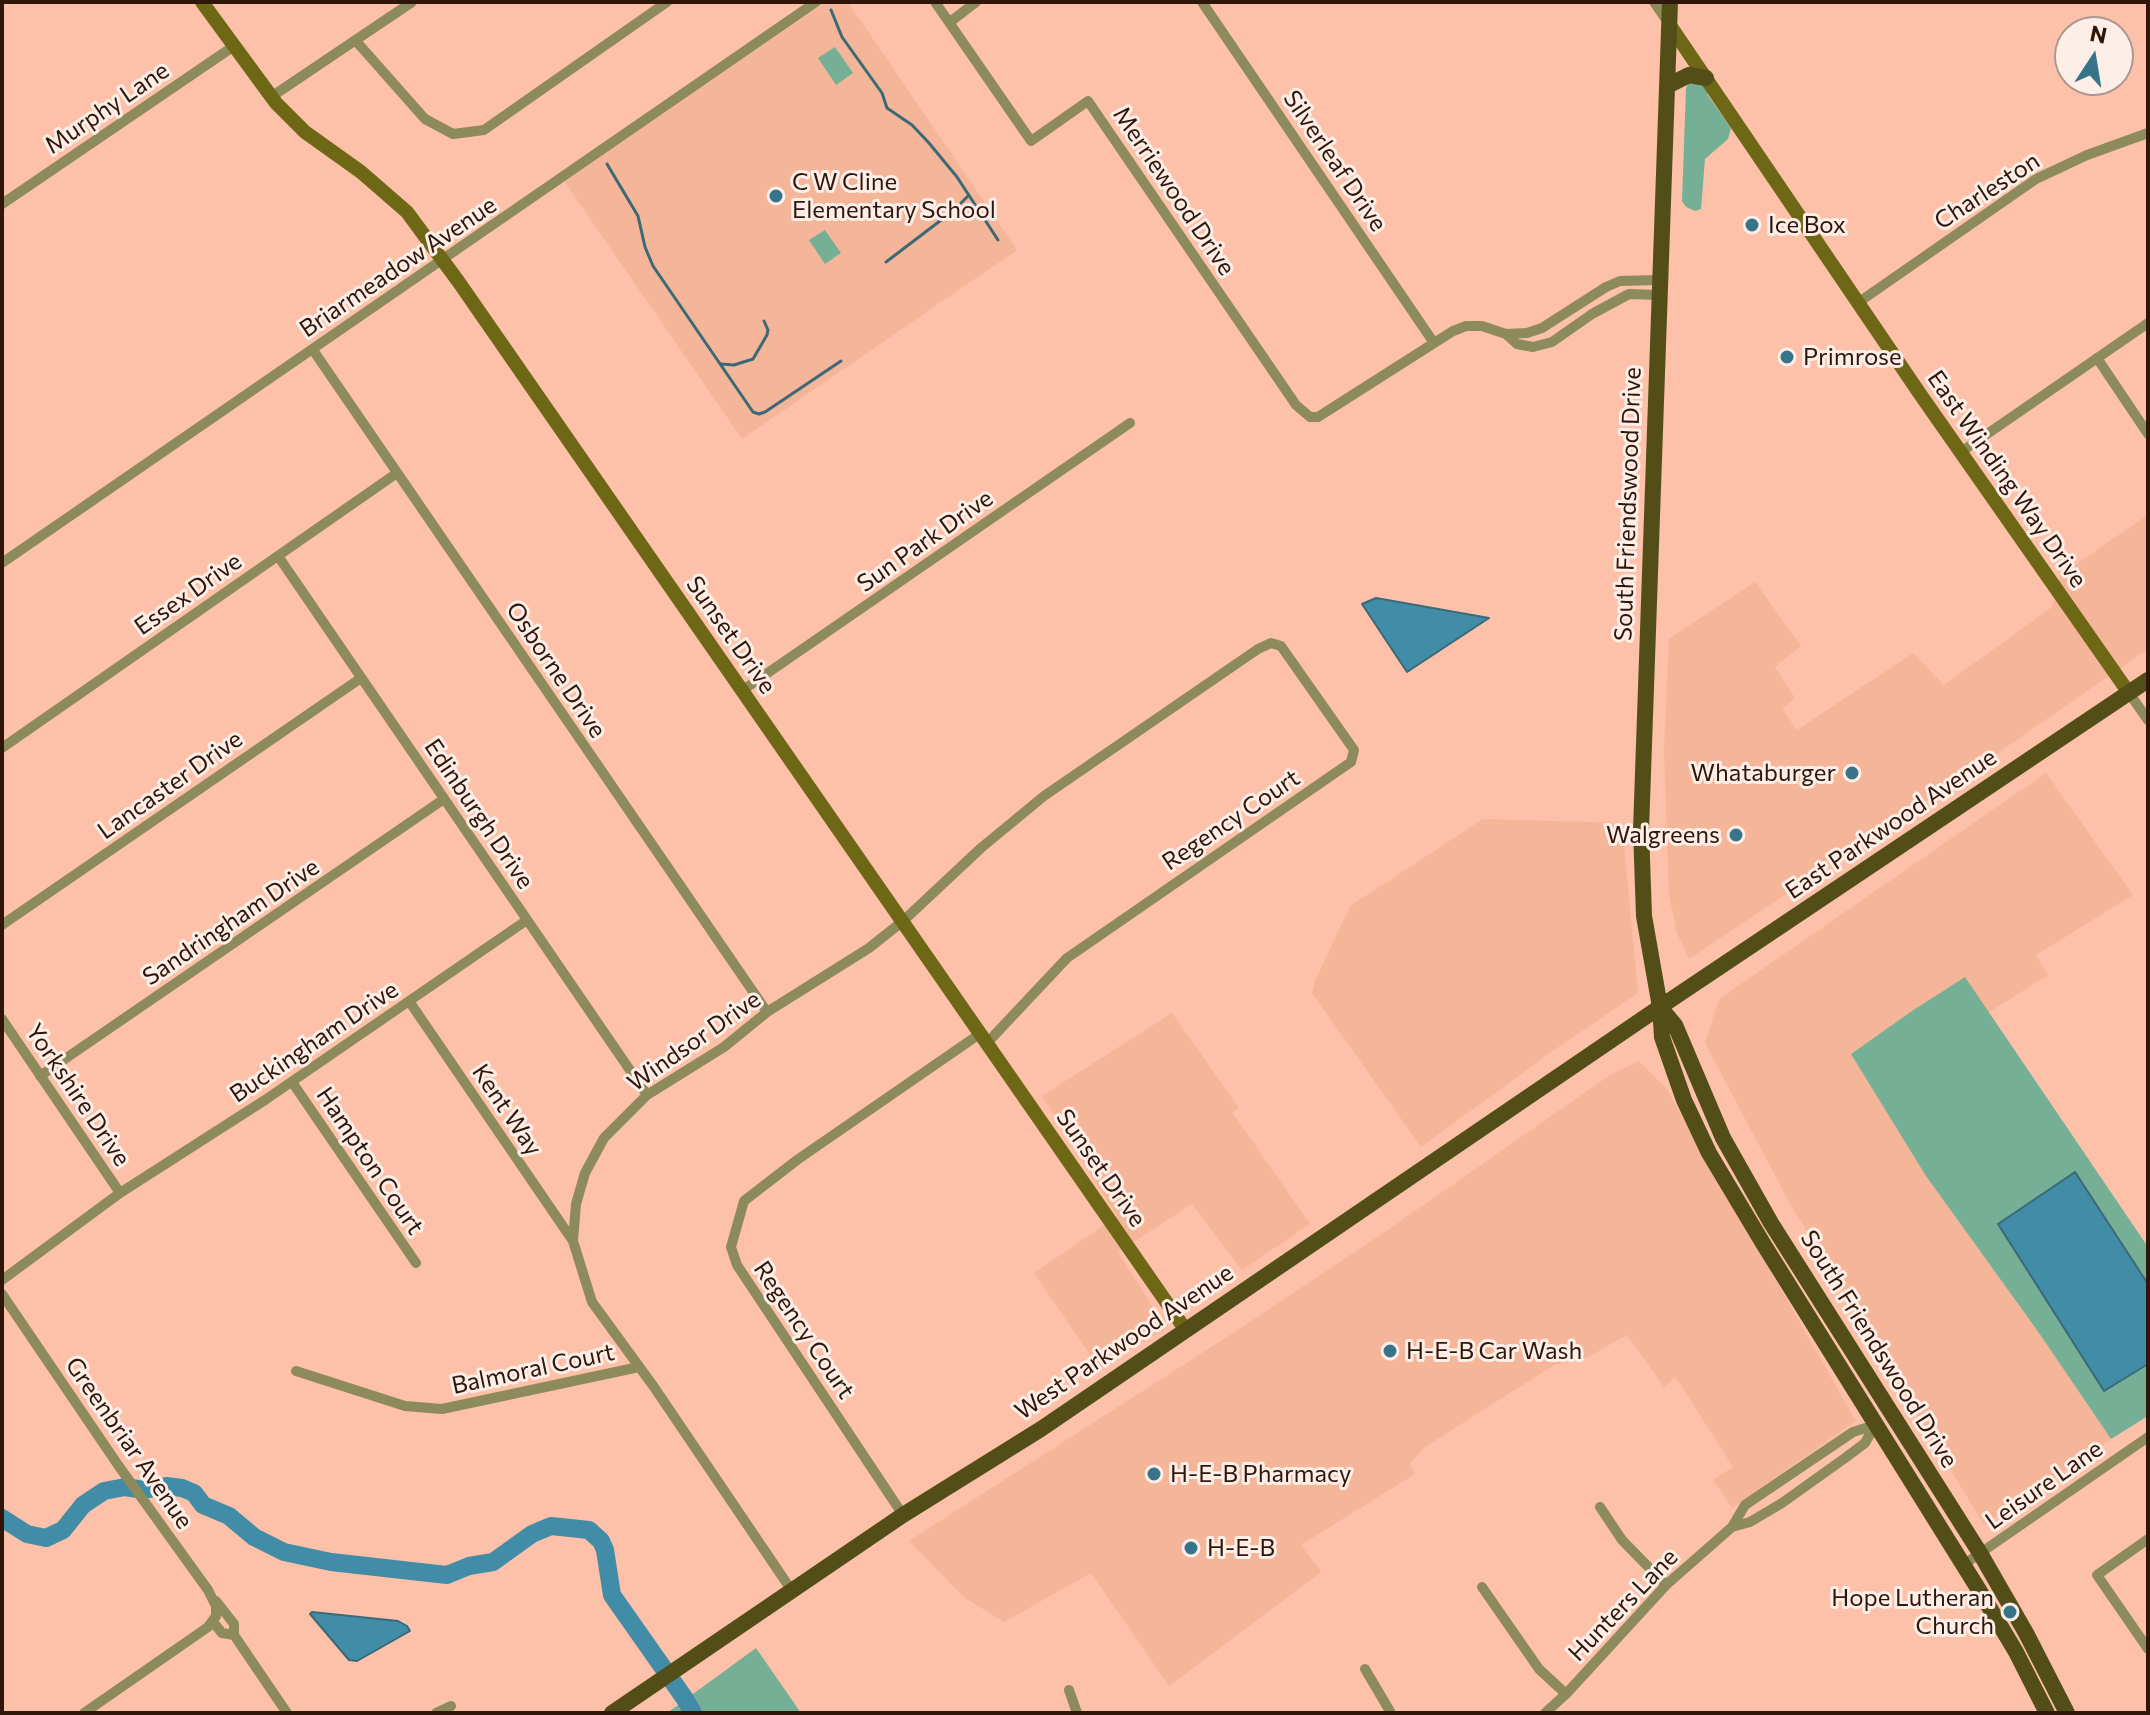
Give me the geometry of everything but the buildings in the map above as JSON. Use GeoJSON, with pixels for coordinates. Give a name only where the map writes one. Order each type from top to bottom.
{"type":"FeatureCollection","features":[{"type":"Feature","properties":{"kind":"main road","name":"South Friendswood Drive"},"geometry":{"type":"LineString","coordinates":[[1670,2],[1641,834],[1644,916],[1660,1007],[1662,1037],[1684,1100],[1709,1153],[2016,1652],[2047,1713]]}},
{"type":"Feature","properties":{"kind":"main road"},"geometry":{"type":"LineString","coordinates":[[1667,86],[1689,75],[1706,78]]}},
{"type":"Feature","properties":{"kind":"main road","name":"East Parkwood Avenue"},"geometry":{"type":"LineString","coordinates":[[1660,1007],[2148,680]]}},
{"type":"Feature","properties":{"kind":"main road","name":"South Friendswood Drive"},"geometry":{"type":"LineString","coordinates":[[1660,1007],[1675,1025],[1723,1138],[1771,1223],[1980,1553],[2067,1713]]}},
{"type":"Feature","properties":{"kind":"main road","name":"West Parkwood Avenue"},"geometry":{"type":"LineString","coordinates":[[612,1713],[903,1515],[1041,1429],[1660,1007]]}},
{"type":"Feature","properties":{"kind":"street","name":"Sunset Drive"},"geometry":{"type":"LineString","coordinates":[[202,2],[271,97],[305,132],[361,172],[407,212],[443,260],[1185,1329]]}},
{"type":"Feature","properties":{"kind":"street"},"geometry":{"type":"LineString","coordinates":[[271,97],[412,2]]}},
{"type":"Feature","properties":{"kind":"street"},"geometry":{"type":"LineString","coordinates":[[356,41],[425,119],[453,134],[484,130],[667,2]]}},
{"type":"Feature","properties":{"kind":"street","name":"Briarmeadow Avenue"},"geometry":{"type":"LineString","coordinates":[[2,563],[816,2]]}},
{"type":"Feature","properties":{"kind":"street","name":"Merriewood Drive"},"geometry":{"type":"LineString","coordinates":[[935,2],[1031,141],[1088,101],[1296,405],[1310,417],[1324,414],[1434,343]]}},
{"type":"Feature","properties":{"kind":"street"},"geometry":{"type":"LineString","coordinates":[[950,22],[976,2]]}},
{"type":"Feature","properties":{"kind":"street","name":"Silverleaf Drive"},"geometry":{"type":"LineString","coordinates":[[1202,2],[1434,343]]}},
{"type":"Feature","properties":{"kind":"street"},"geometry":{"type":"LineString","coordinates":[[1654,2],[1669,24]]}},
{"type":"Feature","properties":{"kind":"street","name":"East Winding Way Drive"},"geometry":{"type":"LineString","coordinates":[[1669,24],[2148,720]]}},
{"type":"Feature","properties":{"kind":"street","name":"Murphy Lane"},"geometry":{"type":"LineString","coordinates":[[2,204],[234,46]]}},
{"type":"Feature","properties":{"kind":"street","name":"Charleston"},"geometry":{"type":"LineString","coordinates":[[1859,302],[2036,179],[2087,155],[2148,133]]}},
{"type":"Feature","properties":{"kind":"street"},"geometry":{"type":"LineString","coordinates":[[1434,343],[1466,326],[1482,326],[1506,334],[1527,333],[1542,328],[1620,281],[1659,288]]}},
{"type":"Feature","properties":{"kind":"street"},"geometry":{"type":"LineString","coordinates":[[1506,334],[1517,344],[1533,347],[1552,342],[1592,314],[1629,294],[1659,288]]}},
{"type":"Feature","properties":{"kind":"street"},"geometry":{"type":"LineString","coordinates":[[1584,301],[1592,314]]}},
{"type":"Feature","properties":{"kind":"street"},"geometry":{"type":"LineString","coordinates":[[1961,452],[2148,323]]}},
{"type":"Feature","properties":{"kind":"street","name":"Osborne Drive"},"geometry":{"type":"LineString","coordinates":[[313,350],[767,1012]]}},
{"type":"Feature","properties":{"kind":"street"},"geometry":{"type":"LineString","coordinates":[[2097,358],[2148,434]]}},
{"type":"Feature","properties":{"kind":"street","name":"Sun Park Drive"},"geometry":{"type":"LineString","coordinates":[[743,690],[1130,423]]}},
{"type":"Feature","properties":{"kind":"street","name":"Essex Drive"},"geometry":{"type":"LineString","coordinates":[[2,748],[397,473]]}},
{"type":"Feature","properties":{"kind":"street","name":"Edinburgh Drive"},"geometry":{"type":"LineString","coordinates":[[278,556],[647,1095]]}},
{"type":"Feature","properties":{"kind":"street","name":"Regency Court"},"geometry":{"type":"LineString","coordinates":[[903,1515],[737,1265],[731,1247],[744,1201],[797,1160],[984,1038],[1067,958],[1351,762],[1354,750],[1281,646],[1271,643],[1230,669]]}},
{"type":"Feature","properties":{"kind":"street","name":"Windsor Drive"},"geometry":{"type":"LineString","coordinates":[[792,1591],[592,1302],[573,1241],[576,1204],[585,1173],[604,1138],[647,1095],[724,1047],[767,1012],[869,948],[1044,796],[1230,669]]}},
{"type":"Feature","properties":{"kind":"street","name":"Lancaster Drive"},"geometry":{"type":"LineString","coordinates":[[2,925],[361,678]]}},
{"type":"Feature","properties":{"kind":"street","name":"Sandringham Drive"},"geometry":{"type":"LineString","coordinates":[[40,1076],[444,799]]}},
{"type":"Feature","properties":{"kind":"street","name":"Buckingham Drive"},"geometry":{"type":"LineString","coordinates":[[2,1280],[120,1193],[292,1082],[527,920]]}},
{"type":"Feature","properties":{"kind":"street","name":"Kent Way"},"geometry":{"type":"LineString","coordinates":[[409,1001],[573,1241]]}},
{"type":"Feature","properties":{"kind":"street","name":"Yorkshire Drive"},"geometry":{"type":"LineString","coordinates":[[2,1019],[120,1193]]}},
{"type":"Feature","properties":{"kind":"street","name":"Hampton Court"},"geometry":{"type":"LineString","coordinates":[[292,1082],[416,1263]]}},
{"type":"Feature","properties":{"kind":"street","name":"Greenbriar Avenue"},"geometry":{"type":"LineString","coordinates":[[2,1294],[212,1596],[215,1619]]}},
{"type":"Feature","properties":{"kind":"street","name":"Balmoral Court"},"geometry":{"type":"LineString","coordinates":[[296,1371],[405,1406],[442,1409],[639,1367]]}},
{"type":"Feature","properties":{"kind":"street","name":"Hunters Lane"},"geometry":{"type":"LineString","coordinates":[[1732,1527],[1750,1522],[1782,1503],[1855,1451],[1865,1443],[1875,1425]]}},
{"type":"Feature","properties":{"kind":"street","name":"Hunters Lane"},"geometry":{"type":"LineString","coordinates":[[1545,1713],[1666,1585],[1732,1527],[1745,1505],[1853,1432],[1875,1425]]}},
{"type":"Feature","properties":{"kind":"street","name":"Leisure Lane"},"geometry":{"type":"LineString","coordinates":[[1963,1565],[2148,1437]]}},
{"type":"Feature","properties":{"kind":"street"},"geometry":{"type":"LineString","coordinates":[[1600,1507],[1622,1540],[1666,1585]]}},
{"type":"Feature","properties":{"kind":"street"},"geometry":{"type":"LineString","coordinates":[[2148,1539],[2097,1575],[2148,1649]]}},
{"type":"Feature","properties":{"kind":"street"},"geometry":{"type":"LineString","coordinates":[[1482,1587],[1539,1669],[1566,1694]]}},
{"type":"Feature","properties":{"kind":"street"},"geometry":{"type":"LineString","coordinates":[[212,1596],[234,1624],[234,1635],[287,1713]]}},
{"type":"Feature","properties":{"kind":"street"},"geometry":{"type":"LineString","coordinates":[[84,1713],[215,1619],[222,1633],[234,1635]]}},
{"type":"Feature","properties":{"kind":"street"},"geometry":{"type":"LineString","coordinates":[[1365,1669],[1391,1713]]}},
{"type":"Feature","properties":{"kind":"street"},"geometry":{"type":"LineString","coordinates":[[1069,1690],[1077,1713]]}},
{"type":"Feature","properties":{"kind":"street"},"geometry":{"type":"LineString","coordinates":[[436,1713],[451,1706]]}},
{"type":"Feature","properties":{"kind":"shaded area"},"geometry":{"type":"Polygon","coordinates":[[[826,2],[848,2],[1017,250],[742,439],[564,181],[826,2]]]}},
{"type":"Feature","properties":{"kind":"shaded area"},"geometry":{"type":"Polygon","coordinates":[[[2148,515],[2148,649],[1689,959],[1677,933],[1669,895],[1664,752],[1669,639],[1755,582],[1801,646],[1775,667],[1795,698],[1782,709],[1797,730],[1913,653],[1944,685],[2052,607],[2060,575],[2148,515]]]}},
{"type":"Feature","properties":{"kind":"shaded area"},"geometry":{"type":"Polygon","coordinates":[[[2046,773],[2133,895],[2036,955],[2048,975],[1988,1013],[1966,978],[1907,1016],[1926,1176],[2111,1439],[1984,1525],[1788,1200],[1705,1043],[1719,999],[2046,773]]]}},
{"type":"Feature","properties":{"kind":"shaded area"},"geometry":{"type":"Polygon","coordinates":[[[1483,819],[1622,823],[1638,993],[1421,1147],[1312,993],[1350,906],[1483,819]]]}},
{"type":"Feature","properties":{"kind":"shaded area"},"geometry":{"type":"Polygon","coordinates":[[[1172,1013],[1239,1108],[1232,1112],[1310,1224],[1242,1270],[1192,1204],[1118,1252],[1166,1328],[1099,1368],[1034,1273],[1117,1216],[1042,1096],[1172,1013]]]}},
{"type":"Feature","properties":{"kind":"shaded area"},"geometry":{"type":"Polygon","coordinates":[[[1639,1061],[1666,1088],[1856,1421],[1732,1508],[1713,1480],[1733,1467],[1675,1377],[1664,1387],[1627,1335],[1588,1357],[1554,1365],[1425,1447],[1409,1464],[1415,1474],[1301,1545],[1321,1572],[1169,1686],[1091,1573],[1004,1622],[965,1598],[909,1541],[1230,1335],[1610,1075],[1639,1061]]]}},
{"type":"Feature","properties":{"kind":"green space"},"geometry":{"type":"Polygon","coordinates":[[[835,47],[853,73],[836,85],[818,58],[835,47]]]}},
{"type":"Feature","properties":{"kind":"green space"},"geometry":{"type":"Polygon","coordinates":[[[1690,81],[1701,83],[1709,92],[1707,94],[1731,128],[1728,139],[1705,159],[1701,209],[1695,211],[1682,201],[1686,88],[1690,81]]]}},
{"type":"Feature","properties":{"kind":"green space"},"geometry":{"type":"Polygon","coordinates":[[[825,230],[841,253],[825,264],[809,240],[825,230]]]}},
{"type":"Feature","properties":{"kind":"green space"},"geometry":{"type":"Polygon","coordinates":[[[1965,977],[2148,1247],[2148,1416],[2111,1439],[1926,1176],[1851,1054],[1965,977]]]}},
{"type":"Feature","properties":{"kind":"green space"},"geometry":{"type":"Polygon","coordinates":[[[756,1648],[801,1713],[667,1713],[756,1648]]]}},
{"type":"Feature","properties":{"kind":"water"},"geometry":{"type":"Polygon","coordinates":[[[1376,598],[1489,618],[1407,672],[1362,604],[1376,598]]]}},
{"type":"Feature","properties":{"kind":"water"},"geometry":{"type":"Polygon","coordinates":[[[2075,1172],[2148,1284],[2148,1364],[2104,1391],[1998,1224],[2075,1172]]]}},
{"type":"Feature","properties":{"kind":"water"},"geometry":{"type":"Polygon","coordinates":[[[310,1614],[398,1621],[410,1631],[357,1661],[349,1660],[310,1614]]]}},
{"type":"Feature","properties":{"kind":"waterway"},"geometry":{"type":"LineString","coordinates":[[831,10],[842,37],[882,93],[887,108],[912,125],[929,143],[957,177],[998,240]]}},
{"type":"Feature","properties":{"kind":"waterway"},"geometry":{"type":"LineString","coordinates":[[607,164],[638,216],[653,266],[753,412],[765,412],[841,361]]}},
{"type":"Feature","properties":{"kind":"waterway"},"geometry":{"type":"LineString","coordinates":[[961,203],[969,195]]}},
{"type":"Feature","properties":{"kind":"waterway"},"geometry":{"type":"LineString","coordinates":[[886,262],[957,208]]}},
{"type":"Feature","properties":{"kind":"waterway"},"geometry":{"type":"LineString","coordinates":[[721,364],[734,365],[753,359],[767,335],[764,321]]}},
{"type":"Feature","properties":{"kind":"waterway"},"geometry":{"type":"LineString","coordinates":[[2,1518],[27,1534],[46,1538],[63,1530],[83,1505],[104,1491],[125,1487],[144,1490],[166,1486],[182,1488],[194,1493],[203,1505],[229,1516],[254,1537],[284,1552],[331,1562],[447,1575],[469,1566],[493,1562],[532,1534],[551,1526],[589,1530],[601,1541],[605,1550],[612,1595],[693,1713]]}},
{"type":"Feature","properties":{"kind":"place","name":"C W Cline Elementary School"},"geometry":{"type":"Point","coordinates":[776,196]}},
{"type":"Feature","properties":{"kind":"place","name":"Ice Box"},"geometry":{"type":"Point","coordinates":[1752,225]}},
{"type":"Feature","properties":{"kind":"place","name":"Primrose"},"geometry":{"type":"Point","coordinates":[1787,357]}},
{"type":"Feature","properties":{"kind":"place","name":"Whataburger"},"geometry":{"type":"Point","coordinates":[1852,773]}},
{"type":"Feature","properties":{"kind":"place","name":"Walgreens"},"geometry":{"type":"Point","coordinates":[1736,835]}},
{"type":"Feature","properties":{"kind":"place","name":"H-E-B Car Wash"},"geometry":{"type":"Point","coordinates":[1390,1351]}},
{"type":"Feature","properties":{"kind":"place","name":"H-E-B Pharmacy"},"geometry":{"type":"Point","coordinates":[1154,1474]}},
{"type":"Feature","properties":{"kind":"place","name":"H-E-B"},"geometry":{"type":"Point","coordinates":[1191,1548]}},
{"type":"Feature","properties":{"kind":"place","name":"Hope Lutheran Church"},"geometry":{"type":"Point","coordinates":[2010,1612]}}]}
